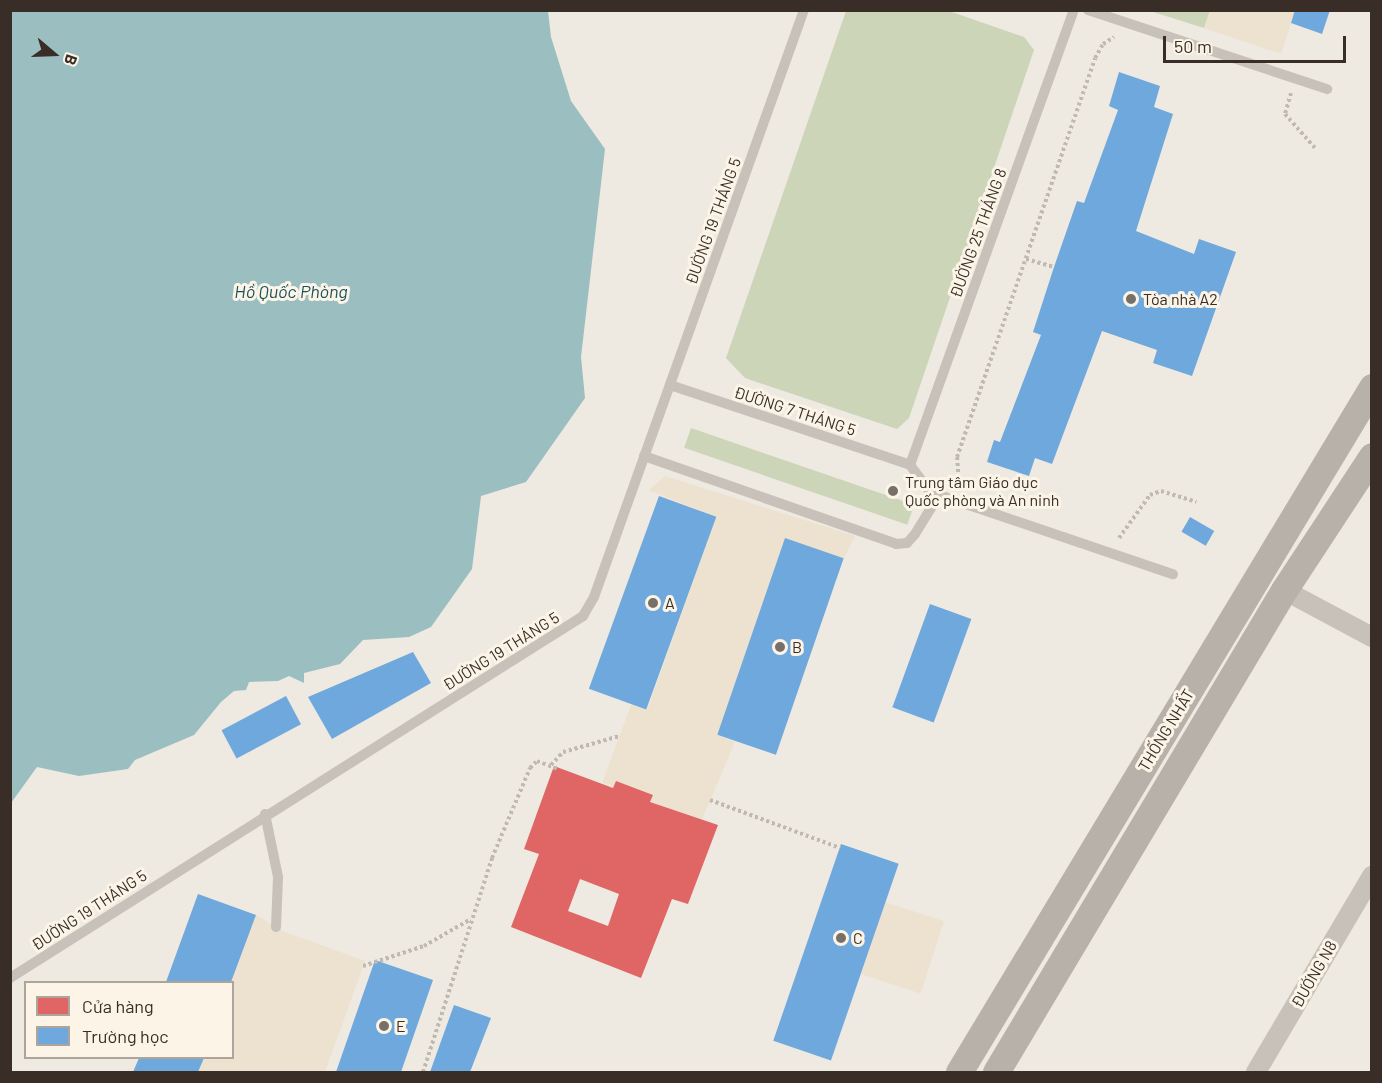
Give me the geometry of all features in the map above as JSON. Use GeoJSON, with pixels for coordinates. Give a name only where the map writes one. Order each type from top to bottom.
{"type":"FeatureCollection","features":[{"type":"Feature","properties":{"kind":"main road","name":"THỐNG NHẤT"},"geometry":{"type":"LineString","coordinates":[[959,1072],[1371,387]]}},
{"type":"Feature","properties":{"kind":"main road","name":"THỐNG NHẤT"},"geometry":{"type":"LineString","coordinates":[[996,1072],[1284,590],[1370,462]]}},
{"type":"Feature","properties":{"kind":"main road"},"geometry":{"type":"LineString","coordinates":[[1261,572],[1284,590]]}},
{"type":"Feature","properties":{"kind":"street"},"geometry":{"type":"LineString","coordinates":[[1284,590],[1371,637]]}},
{"type":"Feature","properties":{"kind":"street","name":"ĐƯỚNG N8"},"geometry":{"type":"LineString","coordinates":[[1256,1072],[1371,876]]}},
{"type":"Feature","properties":{"kind":"lane","name":"ĐƯỜNG 19 THÁNG 5"},"geometry":{"type":"LineString","coordinates":[[10,978],[265,814],[583,616],[670,385],[804,10]]}},
{"type":"Feature","properties":{"kind":"lane","name":"ĐƯỜNG 25 THÁNG 8"},"geometry":{"type":"LineString","coordinates":[[910,465],[1074,10]]}},
{"type":"Feature","properties":{"kind":"lane"},"geometry":{"type":"LineString","coordinates":[[1088,10],[1327,89]]}},
{"type":"Feature","properties":{"kind":"lane","name":"ĐƯỜNG 7 THÁNG 5"},"geometry":{"type":"LineString","coordinates":[[670,385],[910,465]]}},
{"type":"Feature","properties":{"kind":"lane"},"geometry":{"type":"LineString","coordinates":[[644,456],[896,544],[907,543],[915,534],[939,495]]}},
{"type":"Feature","properties":{"kind":"lane"},"geometry":{"type":"LineString","coordinates":[[910,465],[928,489],[939,495],[1173,574]]}},
{"type":"Feature","properties":{"kind":"lane"},"geometry":{"type":"LineString","coordinates":[[265,814],[278,876],[276,927]]}},
{"type":"Feature","properties":{"kind":"path"},"geometry":{"type":"LineString","coordinates":[[961,488],[957,457],[1095,58],[1102,44],[1120,35]]}},
{"type":"Feature","properties":{"kind":"path"},"geometry":{"type":"LineString","coordinates":[[1281,86],[1292,90],[1286,114],[1316,149]]}},
{"type":"Feature","properties":{"kind":"path"},"geometry":{"type":"LineString","coordinates":[[1026,259],[1054,267]]}},
{"type":"Feature","properties":{"kind":"path"},"geometry":{"type":"LineString","coordinates":[[1113,547],[1150,495],[1161,491],[1196,502]]}},
{"type":"Feature","properties":{"kind":"path"},"geometry":{"type":"LineString","coordinates":[[551,765],[563,752],[620,736]]}},
{"type":"Feature","properties":{"kind":"path"},"geometry":{"type":"LineString","coordinates":[[423,1072],[472,919],[530,768],[537,761],[558,769]]}},
{"type":"Feature","properties":{"kind":"path"},"geometry":{"type":"LineString","coordinates":[[710,800],[840,848]]}},
{"type":"Feature","properties":{"kind":"path"},"geometry":{"type":"LineString","coordinates":[[363,966],[424,946],[472,919]]}},
{"type":"Feature","properties":{"kind":"green space"},"geometry":{"type":"Polygon","coordinates":[[[846,11],[949,11],[1024,37],[1034,50],[909,418],[897,429],[745,378],[726,358],[846,11]]]}},
{"type":"Feature","properties":{"kind":"green space"},"geometry":{"type":"Polygon","coordinates":[[[1150,11],[1210,11],[1204,28],[1150,11]]]}},
{"type":"Feature","properties":{"kind":"green space"},"geometry":{"type":"Polygon","coordinates":[[[691,428],[914,505],[907,525],[684,448],[691,428]]]}},
{"type":"Feature","properties":{"kind":"shaded area"},"geometry":{"type":"Polygon","coordinates":[[[1210,11],[1295,11],[1281,54],[1204,28],[1210,11]]]}},
{"type":"Feature","properties":{"kind":"shaded area"},"geometry":{"type":"Polygon","coordinates":[[[665,476],[855,536],[844,558],[717,735],[735,742],[702,820],[650,802],[653,795],[602,783],[632,703],[648,708],[716,517],[649,490],[665,476]]]}},
{"type":"Feature","properties":{"kind":"shaded area"},"geometry":{"type":"Polygon","coordinates":[[[885,902],[944,921],[920,993],[862,974],[885,902]]]}},
{"type":"Feature","properties":{"kind":"shaded area"},"geometry":{"type":"Polygon","coordinates":[[[256,915],[285,932],[365,961],[325,1072],[198,1072],[204,1059],[234,1059],[234,981],[231,981],[256,915]]]}},
{"type":"Feature","properties":{"kind":"water","name":"Hồ Quốc Phòng"},"geometry":{"type":"Polygon","coordinates":[[[11,10],[548,11],[551,37],[571,101],[605,149],[581,357],[585,398],[526,482],[481,496],[472,569],[431,627],[409,637],[363,640],[340,664],[304,673],[304,683],[289,676],[278,681],[249,682],[246,690],[234,691],[221,702],[194,735],[135,760],[128,769],[79,776],[37,767],[11,803],[11,10]]]}},
{"type":"Feature","properties":{"kind":"building: Cửa hàng"},"geometry":{"type":"Polygon","coordinates":[[[554,766],[613,788],[616,781],[653,795],[650,802],[718,825],[688,904],[672,899],[641,978],[511,927],[539,854],[524,849],[554,766]],[[580,879],[568,911],[608,926],[619,894],[580,879]]]}},
{"type":"Feature","properties":{"kind":"building: Trường học"},"geometry":{"type":"Polygon","coordinates":[[[1295,10],[1330,10],[1322,34],[1291,23],[1295,10]]]}},
{"type":"Feature","properties":{"kind":"building: Trường học","name":"Tòa nhà A2"},"geometry":{"type":"Polygon","coordinates":[[[1119,72],[1160,86],[1154,107],[1173,114],[1136,231],[1194,254],[1199,239],[1236,252],[1192,376],[1153,363],[1157,350],[1102,331],[1052,464],[1035,458],[1029,476],[987,462],[994,440],[1000,442],[1041,335],[1033,332],[1077,201],[1084,203],[1118,110],[1109,106],[1119,72]]]}},
{"type":"Feature","properties":{"kind":"building: Trường học","name":"A"},"geometry":{"type":"Polygon","coordinates":[[[659,496],[716,517],[646,710],[589,689],[659,496]]]}},
{"type":"Feature","properties":{"kind":"building: Trường học"},"geometry":{"type":"Polygon","coordinates":[[[1190,517],[1214,531],[1206,546],[1182,532],[1190,517]]]}},
{"type":"Feature","properties":{"kind":"building: Trường học","name":"B"},"geometry":{"type":"Polygon","coordinates":[[[785,538],[844,558],[776,755],[717,735],[785,538]]]}},
{"type":"Feature","properties":{"kind":"building: Trường học"},"geometry":{"type":"Polygon","coordinates":[[[930,604],[971,619],[934,722],[892,707],[930,604]]]}},
{"type":"Feature","properties":{"kind":"building: Trường học"},"geometry":{"type":"Polygon","coordinates":[[[413,652],[431,683],[332,739],[308,697],[413,652]]]}},
{"type":"Feature","properties":{"kind":"building: Trường học"},"geometry":{"type":"Polygon","coordinates":[[[286,696],[301,724],[237,759],[222,730],[286,696]]]}},
{"type":"Feature","properties":{"kind":"building: Trường học","name":"C"},"geometry":{"type":"Polygon","coordinates":[[[841,844],[899,864],[831,1061],[773,1041],[841,844]]]}},
{"type":"Feature","properties":{"kind":"building: Trường học"},"geometry":{"type":"Polygon","coordinates":[[[198,894],[256,915],[231,981],[166,981],[198,894]]]}},
{"type":"Feature","properties":{"kind":"building: Trường học","name":"E"},"geometry":{"type":"Polygon","coordinates":[[[375,960],[433,980],[401,1072],[336,1072],[375,960]]]}},
{"type":"Feature","properties":{"kind":"building: Trường học"},"geometry":{"type":"Polygon","coordinates":[[[454,1005],[491,1018],[470,1072],[430,1072],[454,1005]]]}},
{"type":"Feature","properties":{"kind":"building: Trường học"},"geometry":{"type":"Polygon","coordinates":[[[139,1059],[204,1059],[198,1072],[133,1072],[139,1059]]]}},
{"type":"Feature","properties":{"kind":"place","name":"Tòa nhà A2"},"geometry":{"type":"Point","coordinates":[1131,299]}},
{"type":"Feature","properties":{"kind":"place","name":"Trung tâm Giáo dục Quốc phòng và An ninh"},"geometry":{"type":"Point","coordinates":[893,491]}},
{"type":"Feature","properties":{"kind":"place","name":"A"},"geometry":{"type":"Point","coordinates":[653,603]}},
{"type":"Feature","properties":{"kind":"place","name":"B"},"geometry":{"type":"Point","coordinates":[780,647]}},
{"type":"Feature","properties":{"kind":"place","name":"C"},"geometry":{"type":"Point","coordinates":[841,938]}},
{"type":"Feature","properties":{"kind":"place","name":"E"},"geometry":{"type":"Point","coordinates":[384,1026]}}]}
